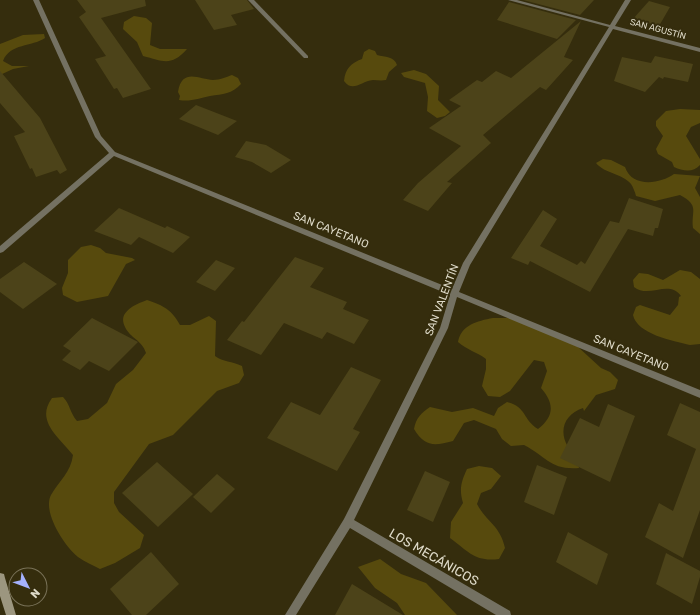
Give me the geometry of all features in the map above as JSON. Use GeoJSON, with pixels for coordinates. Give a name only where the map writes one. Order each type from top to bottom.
{"type":"FeatureCollection","features":[{"type":"Feature","properties":{"kind":"main road"},"geometry":{"type":"LineString","coordinates":[[0,578],[11,615]]}},
{"type":"Feature","properties":{"kind":"street","name":"SAN CAYETANO"},"geometry":{"type":"LineString","coordinates":[[36,0],[98,137],[113,153],[700,394]]}},
{"type":"Feature","properties":{"kind":"street"},"geometry":{"type":"LineString","coordinates":[[251,0],[306,57]]}},
{"type":"Feature","properties":{"kind":"street","name":"SAN AGUSTÍN"},"geometry":{"type":"LineString","coordinates":[[511,0],[700,50]]}},
{"type":"Feature","properties":{"kind":"street","name":"SAN VALENTÍN"},"geometry":{"type":"LineString","coordinates":[[290,615],[348,522],[444,328],[454,292],[466,265],[541,145],[611,26],[628,0]]}},
{"type":"Feature","properties":{"kind":"street"},"geometry":{"type":"LineString","coordinates":[[0,250],[113,153]]}},
{"type":"Feature","properties":{"kind":"street","name":"LOS MECÁNICOS"},"geometry":{"type":"LineString","coordinates":[[348,522],[506,615]]}},
{"type":"Feature","properties":{"kind":"shaded area"},"geometry":{"type":"Polygon","coordinates":[[[134,16],[146,18],[152,23],[150,45],[160,49],[187,49],[176,58],[166,61],[143,56],[137,42],[123,29],[124,22],[134,16]]]}},
{"type":"Feature","properties":{"kind":"shaded area"},"geometry":{"type":"Polygon","coordinates":[[[44,34],[45,38],[40,41],[16,48],[11,51],[6,55],[3,61],[12,66],[29,66],[13,69],[0,75],[0,44],[23,35],[44,34]]]}},
{"type":"Feature","properties":{"kind":"shaded area"},"geometry":{"type":"Polygon","coordinates":[[[369,49],[375,51],[377,55],[391,58],[397,65],[389,72],[386,80],[373,80],[354,86],[347,84],[344,81],[347,70],[355,62],[362,59],[364,52],[369,49]]]}},
{"type":"Feature","properties":{"kind":"shaded area"},"geometry":{"type":"Polygon","coordinates":[[[414,70],[426,74],[439,86],[438,100],[450,112],[445,116],[437,118],[427,111],[428,97],[425,83],[404,77],[401,73],[414,70]]]}},
{"type":"Feature","properties":{"kind":"shaded area"},"geometry":{"type":"Polygon","coordinates":[[[232,75],[238,78],[241,84],[231,92],[191,100],[179,100],[180,96],[178,92],[180,84],[187,77],[213,80],[232,75]]]}},
{"type":"Feature","properties":{"kind":"shaded area"},"geometry":{"type":"Polygon","coordinates":[[[680,109],[700,110],[700,123],[691,127],[686,136],[700,159],[700,165],[691,170],[681,170],[674,167],[672,162],[658,154],[656,149],[663,136],[656,126],[656,121],[666,111],[680,109]]]}},
{"type":"Feature","properties":{"kind":"shaded area"},"geometry":{"type":"Polygon","coordinates":[[[603,159],[611,160],[625,167],[629,174],[640,181],[654,182],[674,174],[700,176],[695,188],[700,197],[700,234],[693,228],[693,209],[690,202],[680,195],[655,201],[636,196],[632,185],[627,180],[600,167],[596,163],[603,159]]]}},
{"type":"Feature","properties":{"kind":"shaded area"},"geometry":{"type":"Polygon","coordinates":[[[91,245],[100,248],[106,253],[132,258],[135,260],[126,264],[108,296],[77,302],[63,295],[62,288],[68,273],[68,260],[81,247],[91,245]]]}},
{"type":"Feature","properties":{"kind":"shaded area"},"geometry":{"type":"Polygon","coordinates":[[[680,270],[691,272],[700,279],[700,344],[690,345],[657,336],[641,327],[636,322],[633,315],[636,307],[640,305],[670,315],[678,305],[679,297],[681,296],[676,291],[671,289],[646,291],[634,287],[633,280],[639,273],[648,274],[663,280],[680,270]]]}},
{"type":"Feature","properties":{"kind":"shaded area"},"geometry":{"type":"Polygon","coordinates":[[[147,300],[158,304],[174,315],[180,325],[190,325],[209,316],[216,321],[215,356],[242,366],[244,375],[239,383],[217,391],[173,435],[149,444],[114,492],[114,503],[119,512],[144,535],[140,548],[115,563],[100,569],[81,559],[73,552],[61,537],[52,519],[49,502],[51,495],[70,466],[73,455],[56,435],[47,421],[47,406],[52,398],[63,397],[77,421],[88,419],[107,403],[116,384],[133,370],[146,353],[142,345],[127,331],[123,322],[129,309],[147,300]]]}},
{"type":"Feature","properties":{"kind":"shaded area"},"geometry":{"type":"Polygon","coordinates":[[[493,318],[512,318],[577,346],[601,368],[610,372],[618,380],[615,389],[596,395],[584,411],[583,408],[572,414],[565,423],[565,441],[576,458],[579,468],[561,467],[555,465],[524,445],[511,446],[502,439],[496,429],[474,420],[464,423],[453,441],[440,444],[430,444],[426,442],[414,429],[419,416],[430,407],[452,412],[473,408],[494,416],[498,408],[507,402],[518,407],[529,421],[538,429],[544,424],[550,414],[551,409],[548,399],[541,388],[547,371],[544,362],[534,360],[510,391],[500,397],[488,396],[482,386],[486,369],[486,359],[458,342],[462,332],[466,328],[476,322],[493,318]]]}},
{"type":"Feature","properties":{"kind":"shaded area"},"geometry":{"type":"Polygon","coordinates":[[[479,466],[492,468],[501,476],[491,489],[481,493],[477,504],[485,516],[497,529],[503,540],[505,548],[499,559],[484,559],[473,555],[450,538],[451,522],[463,503],[461,490],[462,482],[467,469],[479,466]]]}},
{"type":"Feature","properties":{"kind":"shaded area"},"geometry":{"type":"Polygon","coordinates":[[[380,559],[401,574],[426,583],[457,615],[405,615],[397,603],[375,588],[358,567],[380,559]]]}},
{"type":"Feature","properties":{"kind":"building"},"geometry":{"type":"Polygon","coordinates":[[[77,0],[145,0],[146,6],[101,18],[151,89],[123,98],[117,88],[114,89],[95,59],[106,56],[79,17],[86,12],[77,0]]]}},
{"type":"Feature","properties":{"kind":"building"},"geometry":{"type":"Polygon","coordinates":[[[195,0],[247,0],[254,9],[231,15],[237,25],[214,30],[195,0]]]}},
{"type":"Feature","properties":{"kind":"building"},"geometry":{"type":"Polygon","coordinates":[[[523,0],[594,0],[580,15],[523,0]]]}},
{"type":"Feature","properties":{"kind":"building"},"geometry":{"type":"Polygon","coordinates":[[[649,1],[670,7],[659,26],[633,19],[649,1]]]}},
{"type":"Feature","properties":{"kind":"building"},"geometry":{"type":"Polygon","coordinates":[[[509,2],[576,20],[557,39],[497,20],[509,2]]]}},
{"type":"Feature","properties":{"kind":"building"},"geometry":{"type":"Polygon","coordinates":[[[581,21],[564,57],[573,60],[546,90],[540,87],[483,135],[491,143],[447,182],[452,183],[428,211],[403,200],[418,183],[461,146],[429,128],[461,106],[449,100],[477,80],[482,82],[496,71],[511,78],[581,21]]]}},
{"type":"Feature","properties":{"kind":"building"},"geometry":{"type":"Polygon","coordinates":[[[655,56],[693,64],[688,82],[664,77],[663,79],[659,77],[645,92],[614,81],[622,57],[651,63],[655,56]]]}},
{"type":"Feature","properties":{"kind":"building"},"geometry":{"type":"Polygon","coordinates":[[[0,71],[40,118],[67,170],[60,174],[57,170],[36,177],[32,168],[30,169],[14,136],[25,132],[0,103],[0,71]]]}},
{"type":"Feature","properties":{"kind":"building"},"geometry":{"type":"Polygon","coordinates":[[[196,105],[237,121],[218,135],[179,119],[196,105]]]}},
{"type":"Feature","properties":{"kind":"building"},"geometry":{"type":"Polygon","coordinates":[[[246,141],[266,145],[291,160],[271,173],[252,162],[235,157],[246,141]]]}},
{"type":"Feature","properties":{"kind":"building"},"geometry":{"type":"Polygon","coordinates":[[[629,198],[663,209],[658,228],[655,228],[653,236],[628,229],[590,292],[530,261],[528,265],[511,258],[543,210],[557,219],[540,246],[577,265],[581,261],[585,264],[610,221],[619,223],[629,198]]]}},
{"type":"Feature","properties":{"kind":"building"},"geometry":{"type":"Polygon","coordinates":[[[119,208],[165,228],[167,226],[190,237],[173,253],[139,237],[131,245],[94,231],[119,208]]]}},
{"type":"Feature","properties":{"kind":"building"},"geometry":{"type":"Polygon","coordinates":[[[295,257],[324,268],[310,287],[347,302],[343,309],[369,320],[354,344],[327,332],[322,339],[284,323],[261,355],[227,340],[242,321],[244,322],[295,257]]]}},
{"type":"Feature","properties":{"kind":"building"},"geometry":{"type":"Polygon","coordinates":[[[216,260],[235,268],[215,291],[196,282],[216,260]]]}},
{"type":"Feature","properties":{"kind":"building"},"geometry":{"type":"Polygon","coordinates":[[[24,262],[57,284],[23,309],[0,292],[0,279],[24,262]]]}},
{"type":"Feature","properties":{"kind":"building"},"geometry":{"type":"Polygon","coordinates":[[[92,318],[138,342],[109,371],[89,361],[80,370],[62,360],[71,351],[63,346],[92,318]]]}},
{"type":"Feature","properties":{"kind":"building"},"geometry":{"type":"Polygon","coordinates":[[[351,367],[381,380],[353,429],[360,432],[337,471],[267,438],[291,402],[320,415],[351,367]]]}},
{"type":"Feature","properties":{"kind":"building"},"geometry":{"type":"Polygon","coordinates":[[[680,403],[700,412],[700,510],[683,558],[645,537],[659,503],[673,511],[696,449],[667,435],[680,403]]]}},
{"type":"Feature","properties":{"kind":"building"},"geometry":{"type":"Polygon","coordinates":[[[608,404],[635,416],[610,482],[560,458],[580,418],[599,427],[608,404]]]}},
{"type":"Feature","properties":{"kind":"building"},"geometry":{"type":"Polygon","coordinates":[[[157,462],[193,494],[158,527],[122,493],[157,462]]]}},
{"type":"Feature","properties":{"kind":"building"},"geometry":{"type":"Polygon","coordinates":[[[537,465],[567,477],[554,515],[524,502],[537,465]]]}},
{"type":"Feature","properties":{"kind":"building"},"geometry":{"type":"Polygon","coordinates":[[[425,471],[450,482],[433,522],[407,510],[425,471]]]}},
{"type":"Feature","properties":{"kind":"building"},"geometry":{"type":"Polygon","coordinates":[[[217,474],[235,489],[211,513],[193,497],[217,474]]]}},
{"type":"Feature","properties":{"kind":"building"},"geometry":{"type":"Polygon","coordinates":[[[568,532],[608,554],[597,585],[556,562],[568,532]]]}},
{"type":"Feature","properties":{"kind":"building"},"geometry":{"type":"Polygon","coordinates":[[[151,552],[179,584],[146,615],[132,615],[110,589],[151,552]]]}},
{"type":"Feature","properties":{"kind":"building"},"geometry":{"type":"Polygon","coordinates":[[[666,553],[700,571],[700,577],[692,604],[656,584],[666,553]]]}},
{"type":"Feature","properties":{"kind":"building"},"geometry":{"type":"Polygon","coordinates":[[[352,584],[403,615],[335,615],[352,584]]]}}]}
